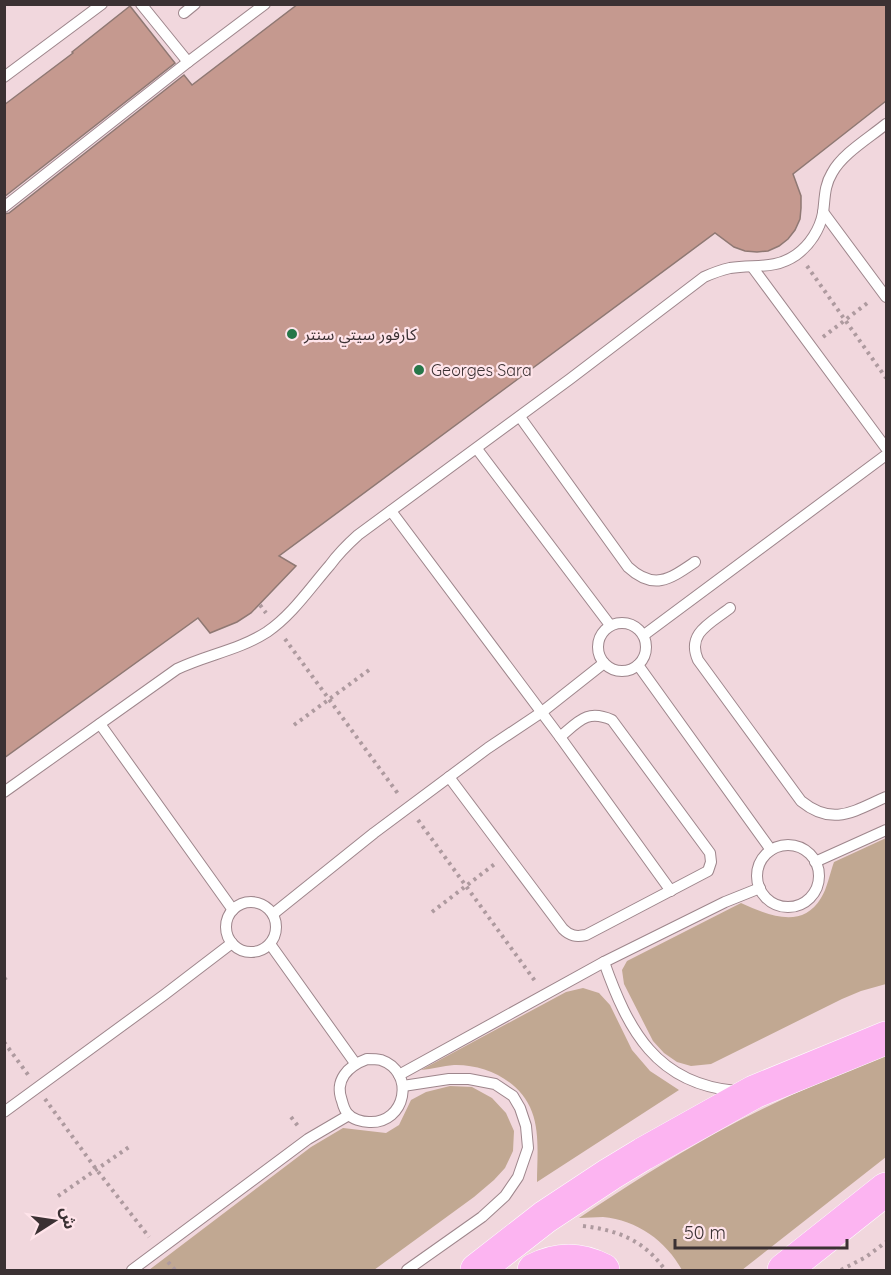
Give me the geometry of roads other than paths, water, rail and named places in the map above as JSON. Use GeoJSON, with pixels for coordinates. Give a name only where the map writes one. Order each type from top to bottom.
{"type":"FeatureCollection","features":[{"type":"Feature","properties":{"kind":"highway"},"geometry":{"type":"LineString","coordinates":[[477,1270],[545,1217],[643,1154],[754,1092],[886,1038]]}},
{"type":"Feature","properties":{"kind":"highway"},"geometry":{"type":"LineString","coordinates":[[784,1270],[886,1188]]}},
{"type":"Feature","properties":{"kind":"highway"},"geometry":{"type":"LineString","coordinates":[[534,1270],[554,1262],[570,1261],[585,1263],[603,1270]]}},
{"type":"Feature","properties":{"kind":"lane"},"geometry":{"type":"LineString","coordinates":[[4,77],[102,4]]}},
{"type":"Feature","properties":{"kind":"lane"},"geometry":{"type":"LineString","coordinates":[[141,4],[188,62]]}},
{"type":"Feature","properties":{"kind":"lane"},"geometry":{"type":"LineString","coordinates":[[184,13],[195,4]]}},
{"type":"Feature","properties":{"kind":"lane"},"geometry":{"type":"LineString","coordinates":[[4,207],[265,4]]}},
{"type":"Feature","properties":{"kind":"lane"},"geometry":{"type":"LineString","coordinates":[[4,792],[177,669],[226,651],[266,632],[289,613],[358,535],[520,417],[704,277],[728,268],[769,267],[798,254],[810,242],[818,228],[823,212],[826,184],[831,173],[838,163],[886,124]]}},
{"type":"Feature","properties":{"kind":"lane"},"geometry":{"type":"LineString","coordinates":[[823,212],[884,294]]}},
{"type":"Feature","properties":{"kind":"lane"},"geometry":{"type":"LineString","coordinates":[[753,268],[886,448]]}},
{"type":"Feature","properties":{"kind":"lane"},"geometry":{"type":"LineString","coordinates":[[520,417],[628,567],[637,576],[661,581],[673,577],[695,562]]}},
{"type":"Feature","properties":{"kind":"lane"},"geometry":{"type":"LineString","coordinates":[[477,449],[610,626]]}},
{"type":"Feature","properties":{"kind":"lane"},"geometry":{"type":"LineString","coordinates":[[644,635],[886,455]]}},
{"type":"Feature","properties":{"kind":"lane"},"geometry":{"type":"LineString","coordinates":[[391,510],[542,712],[671,891]]}},
{"type":"Feature","properties":{"kind":"lane"},"geometry":{"type":"LineString","coordinates":[[730,608],[697,636],[694,653],[801,801],[822,814],[834,815],[846,814],[886,797]]}},
{"type":"Feature","properties":{"kind":"lane"},"geometry":{"type":"LineString","coordinates":[[625,622],[632,624],[644,635],[647,643],[644,659],[630,670],[612,669],[600,657],[598,643],[604,630],[610,626],[625,622]]}},
{"type":"Feature","properties":{"kind":"lane"},"geometry":{"type":"LineString","coordinates":[[273,914],[366,839],[488,748],[542,712],[604,663]]}},
{"type":"Feature","properties":{"kind":"lane"},"geometry":{"type":"LineString","coordinates":[[638,665],[771,850]]}},
{"type":"Feature","properties":{"kind":"lane"},"geometry":{"type":"LineString","coordinates":[[449,777],[563,929],[572,936],[586,935],[708,871],[711,862],[710,852],[612,720],[602,716],[587,716],[560,737]]}},
{"type":"Feature","properties":{"kind":"lane"},"geometry":{"type":"LineString","coordinates":[[100,724],[232,910]]}},
{"type":"Feature","properties":{"kind":"lane"},"geometry":{"type":"LineString","coordinates":[[815,862],[886,830]]}},
{"type":"Feature","properties":{"kind":"lane"},"geometry":{"type":"LineString","coordinates":[[779,846],[796,846],[804,849],[815,862],[818,871],[816,888],[811,896],[797,905],[788,907],[771,902],[759,888],[757,880],[760,863],[764,855],[779,846]]}},
{"type":"Feature","properties":{"kind":"lane"},"geometry":{"type":"LineString","coordinates":[[399,1074],[604,962],[725,902],[759,888]]}},
{"type":"Feature","properties":{"kind":"lane"},"geometry":{"type":"LineString","coordinates":[[254,902],[264,906],[273,914],[276,924],[275,935],[270,944],[261,951],[240,950],[232,943],[227,932],[227,920],[232,910],[242,904],[254,902]]}},
{"type":"Feature","properties":{"kind":"lane"},"geometry":{"type":"LineString","coordinates":[[4,1112],[232,943]]}},
{"type":"Feature","properties":{"kind":"lane"},"geometry":{"type":"LineString","coordinates":[[270,944],[355,1063]]}},
{"type":"Feature","properties":{"kind":"lane"},"geometry":{"type":"LineString","coordinates":[[604,962],[614,991],[628,1019],[644,1046],[661,1063],[682,1076],[704,1085],[754,1092]]}},
{"type":"Feature","properties":{"kind":"lane"},"geometry":{"type":"LineString","coordinates":[[367,1059],[380,1060],[390,1065],[399,1074],[403,1086],[402,1099],[397,1110],[388,1119],[376,1123],[363,1122],[349,1115],[340,1096],[340,1083],[355,1063],[367,1059]]}},
{"type":"Feature","properties":{"kind":"lane"},"geometry":{"type":"LineString","coordinates":[[403,1086],[469,1078],[495,1084],[513,1096],[520,1108],[526,1126],[528,1148],[518,1177],[505,1196],[482,1217],[407,1270]]}},
{"type":"Feature","properties":{"kind":"lane"},"geometry":{"type":"LineString","coordinates":[[132,1270],[308,1139],[349,1115]]}},
{"type":"Feature","properties":{"kind":"place","name":"كارفور سيتي سنتر"},"geometry":{"type":"Point","coordinates":[292,334]}},
{"type":"Feature","properties":{"kind":"place","name":"Georges Sara"},"geometry":{"type":"Point","coordinates":[419,370]}}]}
